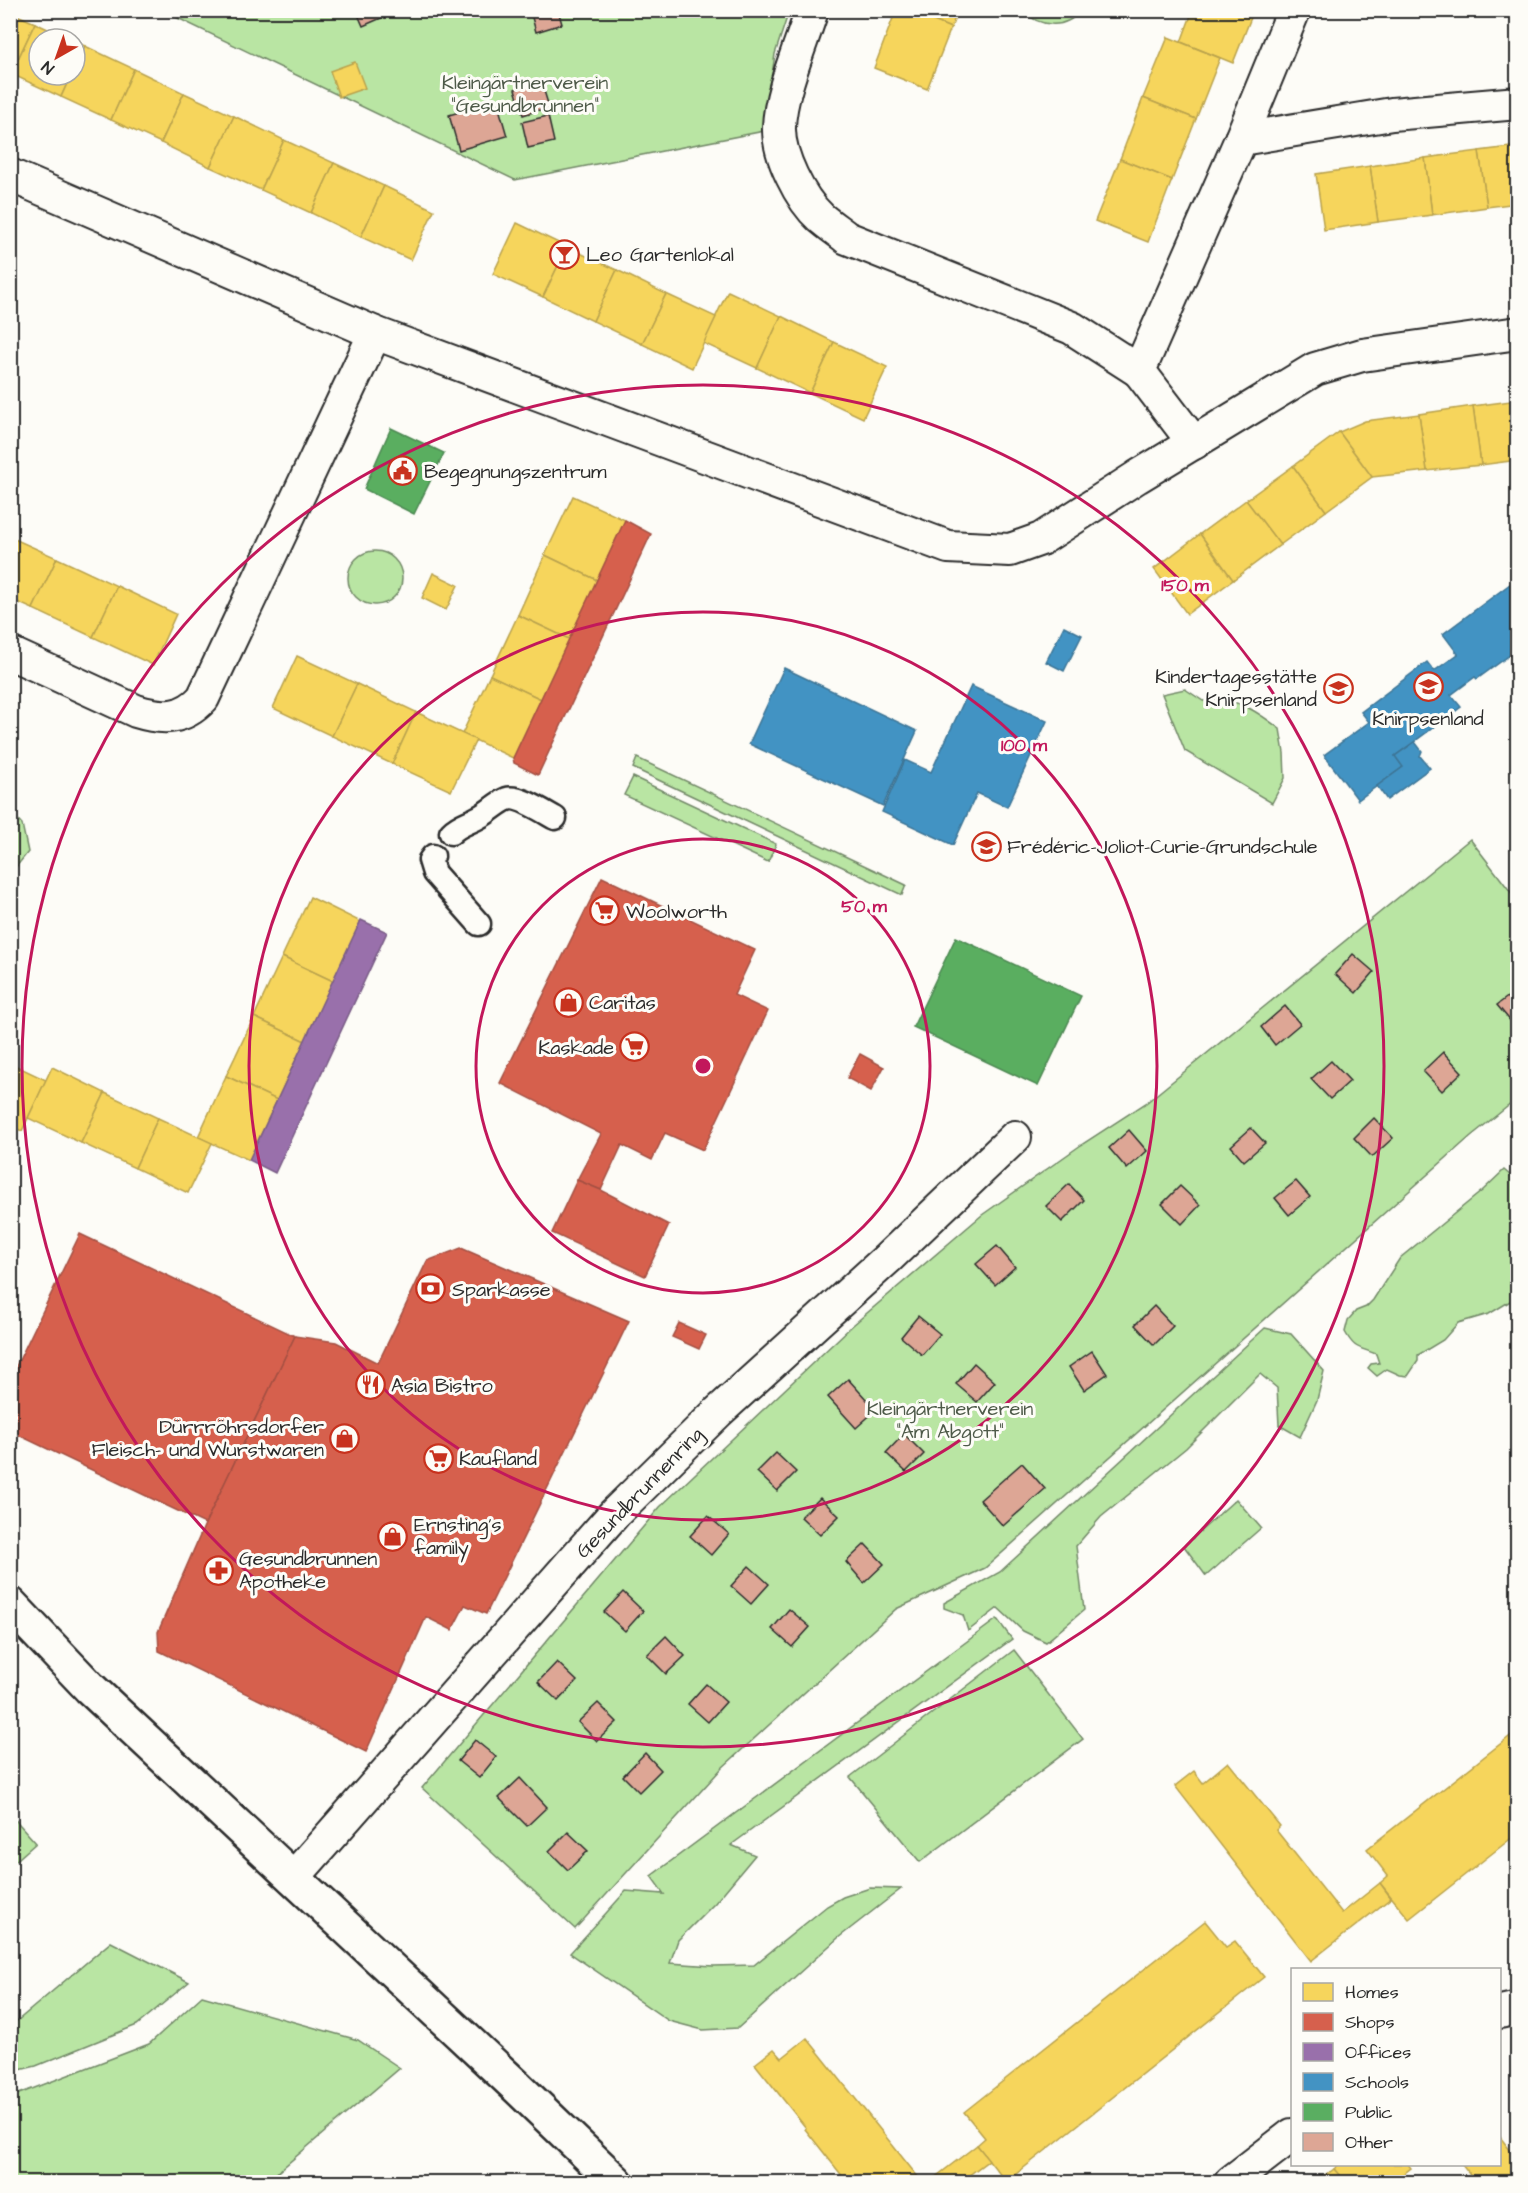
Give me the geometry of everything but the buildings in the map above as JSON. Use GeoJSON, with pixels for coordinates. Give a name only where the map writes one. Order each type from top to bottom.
{"type":"FeatureCollection","features":[{"type":"Feature","properties":{"kind":"street"},"geometry":{"type":"LineString","coordinates":[[812,10],[784,97],[779,128],[786,163],[800,190],[820,217],[847,238],[1072,328],[1139,371],[1194,443]]}},
{"type":"Feature","properties":{"kind":"street"},"geometry":{"type":"LineString","coordinates":[[1139,371],[1241,139],[1294,10]]}},
{"type":"Feature","properties":{"kind":"street"},"geometry":{"type":"LineString","coordinates":[[1241,139],[1392,114],[1518,103]]}},
{"type":"Feature","properties":{"kind":"street"},"geometry":{"type":"LineString","coordinates":[[10,175],[375,333],[948,547],[1010,550],[1041,539],[1137,477],[1315,369],[1362,355],[1518,333]]}},
{"type":"Feature","properties":{"kind":"street"},"geometry":{"type":"LineString","coordinates":[[10,653],[136,711],[155,717],[170,717],[188,711],[198,704],[245,612],[375,333]]}},
{"type":"Feature","properties":{"kind":"street"},"geometry":{"type":"LineString","coordinates":[[478,924],[434,873],[430,860],[458,826],[480,816],[509,798],[520,800],[555,818]]}},
{"type":"Feature","properties":{"kind":"street","name":"Gesundbrunnenring"},"geometry":{"type":"LineString","coordinates":[[293,1878],[615,1513],[718,1412],[888,1258],[1015,1137]]}},
{"type":"Feature","properties":{"kind":"street"},"geometry":{"type":"LineString","coordinates":[[10,1604],[90,1688],[616,2182]]}},
{"type":"Feature","properties":{"kind":"street"},"geometry":{"type":"LineString","coordinates":[[1501,2013],[1518,2008]]}},
{"type":"Feature","properties":{"kind":"street"},"geometry":{"type":"LineString","coordinates":[[1231,2182],[1291,2137]]}},
{"type":"Feature","properties":{"kind":"green space","name":"Kleingärtnerverein \"Gesundbrunnen\""},"geometry":{"type":"Polygon","coordinates":[[[163,11],[789,11],[775,54],[764,131],[515,180],[163,11]]]}},
{"type":"Feature","properties":{"kind":"green space"},"geometry":{"type":"Polygon","coordinates":[[[1022,11],[1080,11],[1067,22],[1051,24],[1036,20],[1022,11]]]}},
{"type":"Feature","properties":{"kind":"green space"},"geometry":{"type":"Polygon","coordinates":[[[375,551],[385,553],[394,559],[400,568],[402,578],[400,588],[394,597],[385,603],[375,605],[365,603],[356,597],[350,588],[348,578],[350,568],[356,559],[365,553],[375,551]]]}},
{"type":"Feature","properties":{"kind":"green space"},"geometry":{"type":"Polygon","coordinates":[[[1185,689],[1203,701],[1225,701],[1244,706],[1280,729],[1285,778],[1272,803],[1185,751],[1162,694],[1185,689]]]}},
{"type":"Feature","properties":{"kind":"green space"},"geometry":{"type":"Polygon","coordinates":[[[637,758],[906,885],[902,895],[633,768],[637,758]]]}},
{"type":"Feature","properties":{"kind":"green space"},"geometry":{"type":"Polygon","coordinates":[[[633,777],[776,844],[768,862],[624,795],[633,777]]]}},
{"type":"Feature","properties":{"kind":"green space"},"geometry":{"type":"Polygon","coordinates":[[[11,812],[22,824],[28,852],[12,872],[11,812]]]}},
{"type":"Feature","properties":{"kind":"green space","name":"Kleingärtnerverein \"Am Abgott\""},"geometry":{"type":"Polygon","coordinates":[[[1470,839],[1517,900],[1517,1099],[1471,1136],[985,1568],[896,1609],[722,1768],[575,1929],[422,1788],[660,1507],[853,1325],[982,1215],[1081,1145],[1146,1103],[1470,839]]]}},
{"type":"Feature","properties":{"kind":"green space"},"geometry":{"type":"Polygon","coordinates":[[[1504,1170],[1517,1181],[1517,1297],[1489,1314],[1458,1323],[1443,1340],[1418,1355],[1418,1361],[1408,1376],[1387,1369],[1377,1376],[1368,1368],[1371,1364],[1379,1363],[1376,1354],[1352,1342],[1345,1332],[1348,1320],[1356,1311],[1366,1307],[1373,1300],[1400,1258],[1482,1191],[1504,1170]]]}},
{"type":"Feature","properties":{"kind":"green space"},"geometry":{"type":"Polygon","coordinates":[[[1265,1328],[1291,1334],[1324,1371],[1317,1400],[1300,1437],[1279,1425],[1277,1388],[1260,1374],[1186,1448],[1101,1517],[1076,1546],[1084,1610],[1046,1642],[1023,1631],[998,1608],[968,1631],[963,1615],[944,1608],[944,1603],[1000,1572],[1265,1328]]]}},
{"type":"Feature","properties":{"kind":"green space"},"geometry":{"type":"Polygon","coordinates":[[[1236,1499],[1261,1528],[1206,1576],[1184,1546],[1236,1499]]]}},
{"type":"Feature","properties":{"kind":"green space"},"geometry":{"type":"Polygon","coordinates":[[[997,1619],[1012,1639],[731,1845],[755,1855],[715,1903],[678,1940],[670,1963],[713,1966],[754,1965],[827,1906],[843,1897],[870,1888],[901,1889],[838,1938],[738,2028],[703,2030],[669,2021],[570,1953],[626,1891],[664,1894],[651,1876],[997,1619]]]}},
{"type":"Feature","properties":{"kind":"green space"},"geometry":{"type":"Polygon","coordinates":[[[1014,1650],[1083,1739],[920,1862],[850,1777],[1014,1650]]]}},
{"type":"Feature","properties":{"kind":"green space"},"geometry":{"type":"Polygon","coordinates":[[[10,1814],[36,1843],[11,1865],[10,1865],[10,1814]]]}},
{"type":"Feature","properties":{"kind":"green space"},"geometry":{"type":"Polygon","coordinates":[[[111,1942],[189,1982],[137,2025],[36,2066],[11,2072],[11,2014],[17,2021],[111,1942]]]}},
{"type":"Feature","properties":{"kind":"green space"},"geometry":{"type":"Polygon","coordinates":[[[202,1996],[358,2040],[400,2068],[266,2182],[11,2182],[11,2097],[149,2044],[202,1996]]]}},
{"type":"Feature","properties":{"kind":"place","name":"Leo Gartenlokal"},"geometry":{"type":"Point","coordinates":[565,254]}},
{"type":"Feature","properties":{"kind":"place","name":"Begegnungszentrum"},"geometry":{"type":"Point","coordinates":[403,471]}},
{"type":"Feature","properties":{"kind":"place","name":"Knirpsenland"},"geometry":{"type":"Point","coordinates":[1428,687]}},
{"type":"Feature","properties":{"kind":"place","name":"Kindertagesstätte Knirpsenland"},"geometry":{"type":"Point","coordinates":[1338,688]}},
{"type":"Feature","properties":{"kind":"place","name":"Frédéric-Joliot-Curie-Grundschule"},"geometry":{"type":"Point","coordinates":[986,846]}},
{"type":"Feature","properties":{"kind":"place","name":"Woolworth"},"geometry":{"type":"Point","coordinates":[605,911]}},
{"type":"Feature","properties":{"kind":"place","name":"Caritas"},"geometry":{"type":"Point","coordinates":[568,1002]}},
{"type":"Feature","properties":{"kind":"place","name":"Kaskade"},"geometry":{"type":"Point","coordinates":[635,1047]}},
{"type":"Feature","properties":{"kind":"place","name":"Sparkasse"},"geometry":{"type":"Point","coordinates":[431,1289]}},
{"type":"Feature","properties":{"kind":"place","name":"Asia Bistro"},"geometry":{"type":"Point","coordinates":[370,1385]}},
{"type":"Feature","properties":{"kind":"place","name":"Dürrröhrsdorfer Fleisch- und Wurstwaren"},"geometry":{"type":"Point","coordinates":[345,1438]}},
{"type":"Feature","properties":{"kind":"place","name":"Kaufland"},"geometry":{"type":"Point","coordinates":[438,1458]}},
{"type":"Feature","properties":{"kind":"place","name":"Ernsting's family"},"geometry":{"type":"Point","coordinates":[393,1536]}},
{"type":"Feature","properties":{"kind":"place","name":"Gesundbrunnen Apotheke"},"geometry":{"type":"Point","coordinates":[218,1570]}}]}
